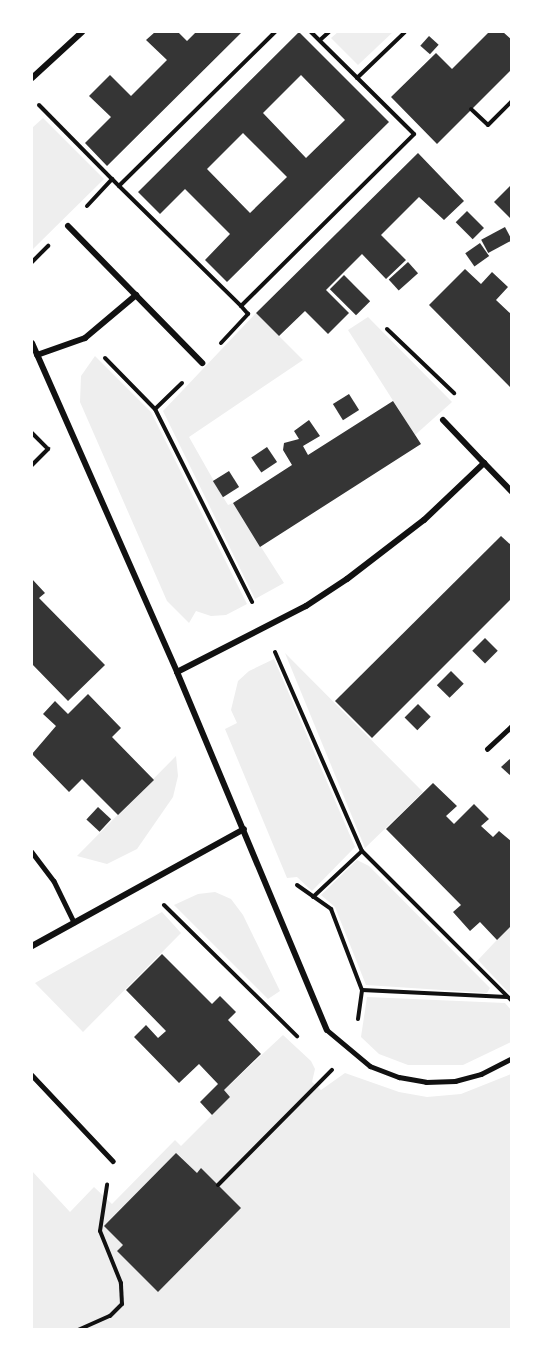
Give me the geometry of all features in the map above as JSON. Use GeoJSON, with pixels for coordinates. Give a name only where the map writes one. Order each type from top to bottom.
{"type":"FeatureCollection","features":[{"type":"Feature","properties":{"kind":"street"},"geometry":{"type":"LineString","coordinates":[[32,78],[82,32]]}},
{"type":"Feature","properties":{"kind":"street"},"geometry":{"type":"LineString","coordinates":[[68,226],[202,363]]}},
{"type":"Feature","properties":{"kind":"street"},"geometry":{"type":"LineString","coordinates":[[37,355],[85,338],[135,295]]}},
{"type":"Feature","properties":{"kind":"street"},"geometry":{"type":"LineString","coordinates":[[32,343],[177,672],[327,1030]]}},
{"type":"Feature","properties":{"kind":"street"},"geometry":{"type":"LineString","coordinates":[[443,420],[512,492]]}},
{"type":"Feature","properties":{"kind":"street"},"geometry":{"type":"LineString","coordinates":[[177,672],[306,606],[385,552],[484,463]]}},
{"type":"Feature","properties":{"kind":"street"},"geometry":{"type":"LineString","coordinates":[[32,946],[244,829]]}},
{"type":"Feature","properties":{"kind":"lane"},"geometry":{"type":"LineString","coordinates":[[487,750],[512,726]]}},
{"type":"Feature","properties":{"kind":"lane"},"geometry":{"type":"LineString","coordinates":[[32,852],[54,881],[74,922]]}},
{"type":"Feature","properties":{"kind":"lane"},"geometry":{"type":"LineString","coordinates":[[327,1030],[346,1049],[370,1066],[399,1077],[426,1082],[472,1077],[512,1058]]}},
{"type":"Feature","properties":{"kind":"lane"},"geometry":{"type":"LineString","coordinates":[[32,1075],[113,1161]]}},
{"type":"Feature","properties":{"kind":"path"},"geometry":{"type":"LineString","coordinates":[[155,409],[248,314],[119,186],[275,32]]}},
{"type":"Feature","properties":{"kind":"path"},"geometry":{"type":"LineString","coordinates":[[241,306],[414,134],[311,32]]}},
{"type":"Feature","properties":{"kind":"path"},"geometry":{"type":"LineString","coordinates":[[320,40],[329,32]]}},
{"type":"Feature","properties":{"kind":"path"},"geometry":{"type":"LineString","coordinates":[[357,78],[405,32]]}},
{"type":"Feature","properties":{"kind":"path"},"geometry":{"type":"LineString","coordinates":[[32,97],[112,179]]}},
{"type":"Feature","properties":{"kind":"path"},"geometry":{"type":"LineString","coordinates":[[471,109],[488,125],[512,101]]}},
{"type":"Feature","properties":{"kind":"path"},"geometry":{"type":"LineString","coordinates":[[387,330],[464,402],[443,420]]}},
{"type":"Feature","properties":{"kind":"path"},"geometry":{"type":"LineString","coordinates":[[85,338],[155,409],[265,628],[362,851],[512,1001]]}},
{"type":"Feature","properties":{"kind":"path"},"geometry":{"type":"LineString","coordinates":[[32,465],[48,449]]}},
{"type":"Feature","properties":{"kind":"path"},"geometry":{"type":"LineString","coordinates":[[313,897],[362,851]]}},
{"type":"Feature","properties":{"kind":"path"},"geometry":{"type":"LineString","coordinates":[[218,1185],[332,1070],[356,1033],[362,990],[331,909],[293,882],[269,891]]}},
{"type":"Feature","properties":{"kind":"path"},"geometry":{"type":"LineString","coordinates":[[144,885],[306,1045]]}},
{"type":"Feature","properties":{"kind":"path"},"geometry":{"type":"LineString","coordinates":[[362,990],[507,997]]}},
{"type":"Feature","properties":{"kind":"path"},"geometry":{"type":"LineString","coordinates":[[323,1062],[332,1070]]}},
{"type":"Feature","properties":{"kind":"path"},"geometry":{"type":"LineString","coordinates":[[78,1329],[110,1316],[122,1304],[121,1283],[100,1231],[113,1161]]}},
{"type":"Feature","properties":{"kind":"shaded area"},"geometry":{"type":"Polygon","coordinates":[[[338,32],[393,32],[358,65],[331,38],[338,32]]]}},
{"type":"Feature","properties":{"kind":"shaded area"},"geometry":{"type":"Polygon","coordinates":[[[43,118],[104,179],[32,250],[32,128],[43,118]]]}},
{"type":"Feature","properties":{"kind":"shaded area"},"geometry":{"type":"Polygon","coordinates":[[[256,313],[303,360],[189,437],[228,505],[233,503],[284,583],[255,599],[163,411],[256,313]]]}},
{"type":"Feature","properties":{"kind":"shaded area"},"geometry":{"type":"Polygon","coordinates":[[[368,317],[452,402],[415,435],[348,330],[368,317]]]}},
{"type":"Feature","properties":{"kind":"shaded area"},"geometry":{"type":"Polygon","coordinates":[[[95,356],[151,412],[247,604],[226,615],[211,616],[196,611],[189,623],[167,601],[80,402],[81,376],[95,356]]]}},
{"type":"Feature","properties":{"kind":"shaded area"},"geometry":{"type":"Polygon","coordinates":[[[285,653],[423,792],[365,848],[285,653]]]}},
{"type":"Feature","properties":{"kind":"shaded area"},"geometry":{"type":"Polygon","coordinates":[[[274,659],[355,847],[312,891],[297,877],[287,878],[225,729],[237,723],[231,710],[238,681],[249,671],[274,659]]]}},
{"type":"Feature","properties":{"kind":"shaded area"},"geometry":{"type":"Polygon","coordinates":[[[176,756],[178,776],[173,797],[137,849],[107,864],[77,856],[176,756]]]}},
{"type":"Feature","properties":{"kind":"shaded area"},"geometry":{"type":"Polygon","coordinates":[[[357,860],[369,866],[490,988],[487,993],[366,985],[335,907],[321,895],[357,860]]]}},
{"type":"Feature","properties":{"kind":"shaded area"},"geometry":{"type":"Polygon","coordinates":[[[215,892],[231,899],[243,915],[280,991],[268,999],[174,905],[198,894],[215,892]]]}},
{"type":"Feature","properties":{"kind":"shaded area"},"geometry":{"type":"Polygon","coordinates":[[[162,912],[181,933],[83,1032],[35,983],[162,912]]]}},
{"type":"Feature","properties":{"kind":"shaded area"},"geometry":{"type":"Polygon","coordinates":[[[511,925],[512,990],[509,993],[478,960],[511,925]]]}},
{"type":"Feature","properties":{"kind":"shaded area"},"geometry":{"type":"Polygon","coordinates":[[[367,997],[505,1003],[511,1010],[511,1042],[463,1065],[408,1065],[379,1054],[361,1037],[367,997]]]}},
{"type":"Feature","properties":{"kind":"shaded area"},"geometry":{"type":"Polygon","coordinates":[[[283,1035],[311,1061],[315,1069],[312,1082],[321,1090],[345,1073],[399,1092],[427,1097],[461,1094],[511,1074],[511,1329],[32,1329],[32,1171],[70,1212],[94,1187],[112,1204],[175,1140],[181,1146],[230,1097],[224,1090],[283,1035]]]}},
{"type":"Feature","properties":{"kind":"building"},"geometry":{"type":"Polygon","coordinates":[[[155,32],[178,32],[187,41],[196,32],[242,32],[107,166],[85,143],[111,117],[89,96],[110,75],[131,96],[167,60],[146,40],[155,32]]]}},
{"type":"Feature","properties":{"kind":"building"},"geometry":{"type":"Polygon","coordinates":[[[299,32],[389,122],[227,282],[205,260],[230,234],[185,189],[160,214],[138,192],[299,32]],[[301,75],[263,113],[306,158],[345,120],[301,75]],[[243,133],[207,169],[250,213],[287,177],[243,133]]]}},
{"type":"Feature","properties":{"kind":"building"},"geometry":{"type":"Polygon","coordinates":[[[489,32],[503,32],[512,40],[512,69],[437,144],[391,97],[436,53],[452,69],[489,32]]]}},
{"type":"Feature","properties":{"kind":"building"},"geometry":{"type":"Polygon","coordinates":[[[429,36],[439,45],[430,54],[420,46],[429,36]]]}},
{"type":"Feature","properties":{"kind":"building"},"geometry":{"type":"Polygon","coordinates":[[[418,153],[464,201],[444,220],[419,197],[381,235],[406,260],[386,279],[362,254],[326,290],[349,313],[328,334],[305,311],[279,336],[256,313],[418,153]]]}},
{"type":"Feature","properties":{"kind":"building"},"geometry":{"type":"Polygon","coordinates":[[[512,184],[512,220],[494,202],[512,184]]]}},
{"type":"Feature","properties":{"kind":"building"},"geometry":{"type":"Polygon","coordinates":[[[467,211],[484,228],[473,239],[456,222],[467,211]]]}},
{"type":"Feature","properties":{"kind":"building"},"geometry":{"type":"Polygon","coordinates":[[[505,227],[512,240],[488,253],[481,240],[505,227]]]}},
{"type":"Feature","properties":{"kind":"building"},"geometry":{"type":"Polygon","coordinates":[[[480,243],[489,256],[474,266],[465,253],[480,243]]]}},
{"type":"Feature","properties":{"kind":"building"},"geometry":{"type":"Polygon","coordinates":[[[408,262],[418,273],[399,291],[389,279],[408,262]]]}},
{"type":"Feature","properties":{"kind":"building"},"geometry":{"type":"Polygon","coordinates":[[[465,269],[481,284],[492,272],[508,287],[496,300],[512,315],[512,389],[429,305],[465,269]]]}},
{"type":"Feature","properties":{"kind":"building"},"geometry":{"type":"Polygon","coordinates":[[[344,275],[370,301],[356,315],[330,289],[344,275]]]}},
{"type":"Feature","properties":{"kind":"building"},"geometry":{"type":"Polygon","coordinates":[[[349,394],[359,410],[343,420],[333,404],[349,394]]]}},
{"type":"Feature","properties":{"kind":"building"},"geometry":{"type":"Polygon","coordinates":[[[393,401],[421,444],[260,547],[233,503],[292,465],[283,450],[284,443],[299,439],[294,431],[309,420],[320,436],[303,446],[308,455],[393,401]]]}},
{"type":"Feature","properties":{"kind":"building"},"geometry":{"type":"Polygon","coordinates":[[[267,447],[277,462],[261,473],[251,458],[267,447]]]}},
{"type":"Feature","properties":{"kind":"building"},"geometry":{"type":"Polygon","coordinates":[[[229,471],[239,487],[223,497],[213,481],[229,471]]]}},
{"type":"Feature","properties":{"kind":"building"},"geometry":{"type":"Polygon","coordinates":[[[501,536],[512,546],[512,598],[372,738],[335,701],[501,536]]]}},
{"type":"Feature","properties":{"kind":"building"},"geometry":{"type":"Polygon","coordinates":[[[32,579],[45,593],[39,598],[105,665],[68,701],[32,664],[32,579]]]}},
{"type":"Feature","properties":{"kind":"building"},"geometry":{"type":"Polygon","coordinates":[[[485,638],[498,651],[485,663],[472,651],[485,638]]]}},
{"type":"Feature","properties":{"kind":"building"},"geometry":{"type":"Polygon","coordinates":[[[451,671],[464,684],[450,698],[437,685],[451,671]]]}},
{"type":"Feature","properties":{"kind":"building"},"geometry":{"type":"Polygon","coordinates":[[[88,694],[121,728],[112,737],[154,780],[118,815],[82,779],[69,792],[32,754],[56,726],[43,714],[55,701],[68,714],[88,694]]]}},
{"type":"Feature","properties":{"kind":"building"},"geometry":{"type":"Polygon","coordinates":[[[418,704],[431,717],[417,730],[405,717],[418,704]]]}},
{"type":"Feature","properties":{"kind":"building"},"geometry":{"type":"Polygon","coordinates":[[[512,757],[512,777],[501,767],[512,757]]]}},
{"type":"Feature","properties":{"kind":"building"},"geometry":{"type":"Polygon","coordinates":[[[433,783],[457,806],[446,816],[454,824],[474,804],[489,819],[481,826],[493,837],[499,831],[512,842],[512,925],[497,940],[480,922],[470,931],[453,912],[461,905],[386,829],[433,783]]]}},
{"type":"Feature","properties":{"kind":"building"},"geometry":{"type":"Polygon","coordinates":[[[98,807],[111,819],[100,832],[86,819],[98,807]]]}},
{"type":"Feature","properties":{"kind":"building"},"geometry":{"type":"Polygon","coordinates":[[[162,954],[212,1004],[220,996],[236,1012],[228,1020],[261,1054],[224,1090],[230,1097],[212,1115],[200,1102],[218,1084],[199,1064],[179,1083],[134,1037],[146,1025],[158,1038],[166,1031],[126,990],[162,954]]]}},
{"type":"Feature","properties":{"kind":"building"},"geometry":{"type":"Polygon","coordinates":[[[176,1153],[197,1173],[201,1168],[241,1208],[158,1292],[117,1251],[123,1245],[104,1226],[176,1153]]]}}]}
